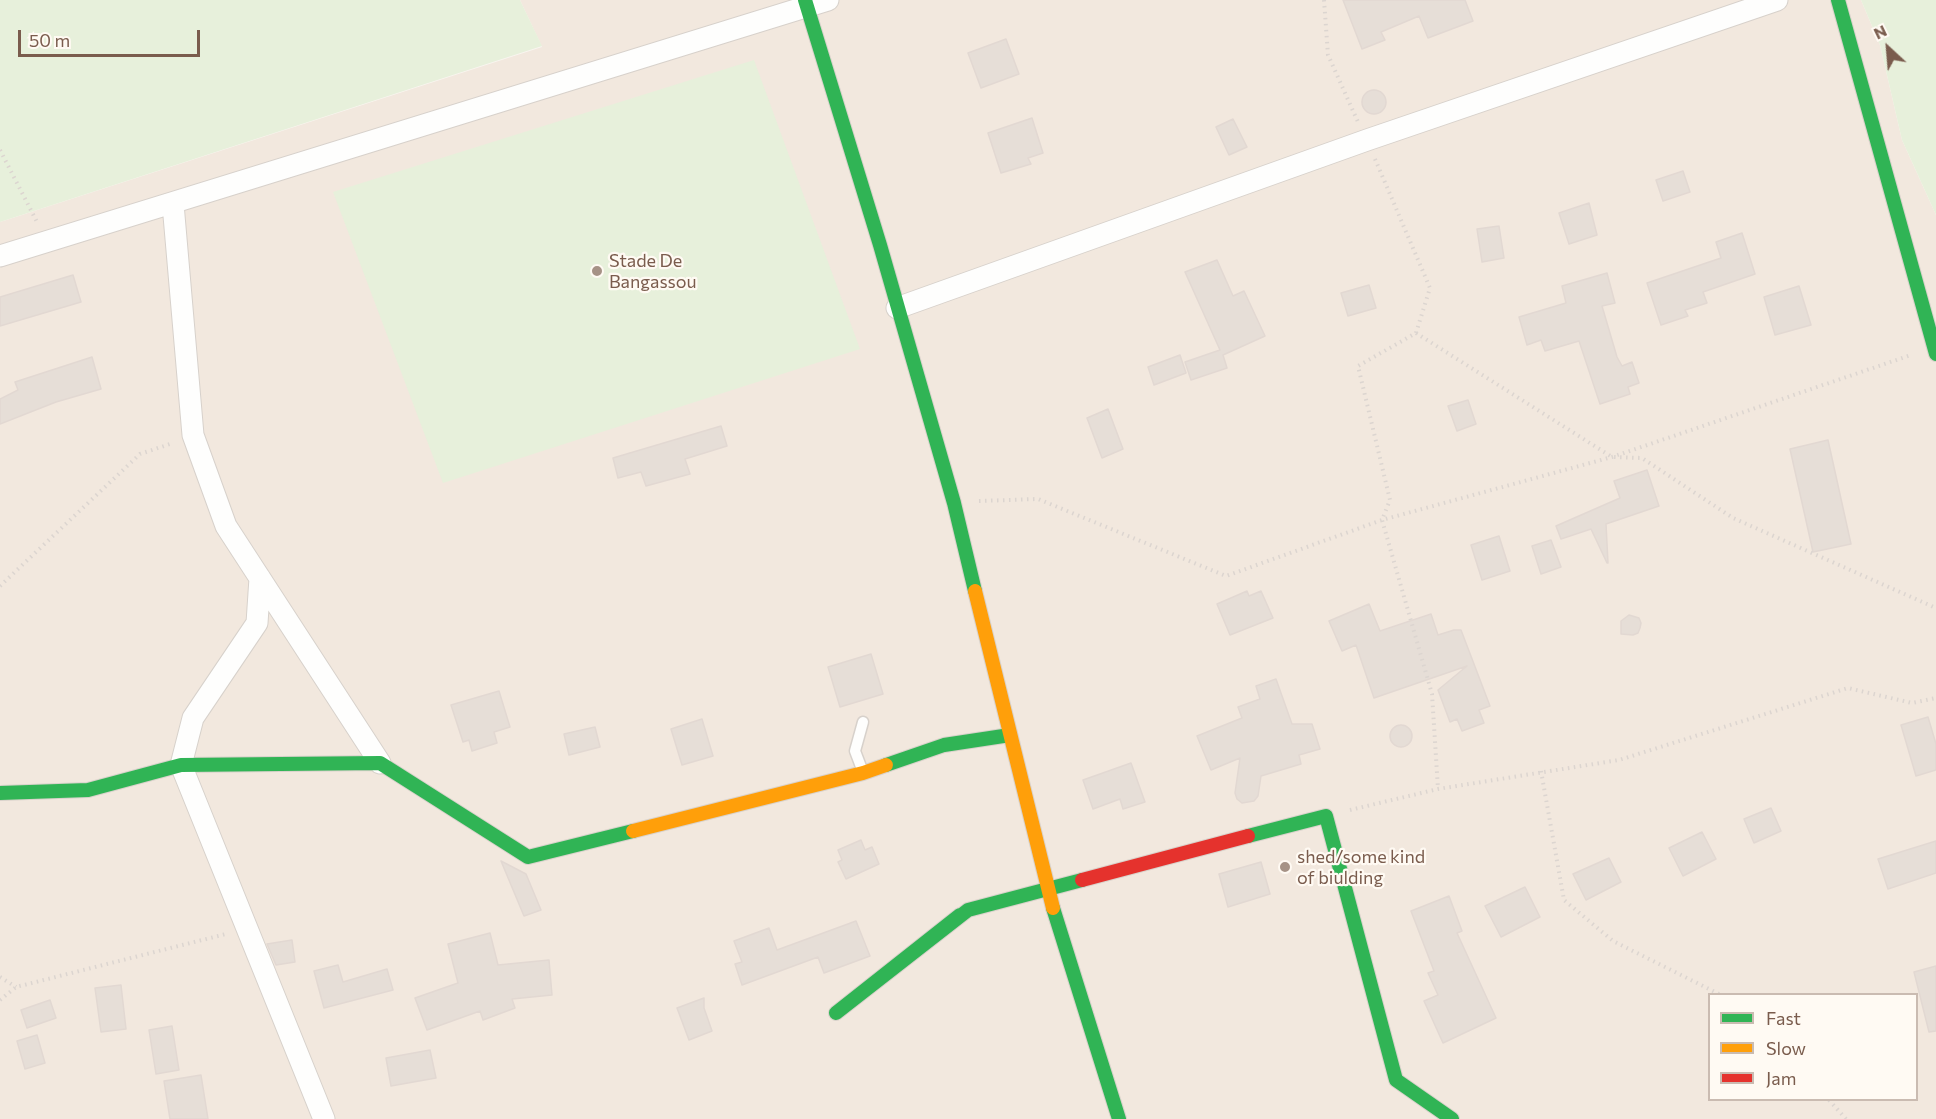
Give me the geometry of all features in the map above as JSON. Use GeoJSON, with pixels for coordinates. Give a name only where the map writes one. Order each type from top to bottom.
{"type":"FeatureCollection","features":[{"type":"Feature","properties":{"kind":"street"},"geometry":{"type":"LineString","coordinates":[[0,256],[173,204],[806,3],[828,0]]}},
{"type":"Feature","properties":{"kind":"street"},"geometry":{"type":"LineString","coordinates":[[897,308],[1367,140],[1777,0]]}},
{"type":"Feature","properties":{"kind":"street"},"geometry":{"type":"LineString","coordinates":[[1838,0],[1935,351]]}},
{"type":"Feature","properties":{"kind":"street"},"geometry":{"type":"LineString","coordinates":[[806,3],[880,245],[954,503],[1047,890],[1119,1119]]}},
{"type":"Feature","properties":{"kind":"street"},"geometry":{"type":"LineString","coordinates":[[173,204],[193,435],[226,526],[380,763],[528,856],[863,773],[944,745],[1010,735]]}},
{"type":"Feature","properties":{"kind":"street"},"geometry":{"type":"LineString","coordinates":[[260,578],[257,623],[193,718],[181,765],[324,1119]]}},
{"type":"Feature","properties":{"kind":"street"},"geometry":{"type":"LineString","coordinates":[[0,793],[88,789],[181,765],[380,763]]}},
{"type":"Feature","properties":{"kind":"street"},"geometry":{"type":"LineString","coordinates":[[960,915],[836,1013],[968,910],[1326,816],[1396,1080],[1452,1119]]}},
{"type":"Feature","properties":{"kind":"lane"},"geometry":{"type":"LineString","coordinates":[[862,722],[855,751],[863,773]]}},
{"type":"Feature","properties":{"kind":"path"},"geometry":{"type":"LineString","coordinates":[[1324,0],[1328,55],[1430,288],[1416,333],[1358,366],[1390,500],[1382,520],[1432,694],[1438,789]]}},
{"type":"Feature","properties":{"kind":"path"},"geometry":{"type":"LineString","coordinates":[[0,150],[47,242]]}},
{"type":"Feature","properties":{"kind":"path"},"geometry":{"type":"LineString","coordinates":[[1416,333],[1612,457],[1642,458],[1733,518],[1936,608]]}},
{"type":"Feature","properties":{"kind":"path"},"geometry":{"type":"LineString","coordinates":[[954,503],[1038,499],[1226,576],[1382,520],[1612,457],[1935,351]]}},
{"type":"Feature","properties":{"kind":"path"},"geometry":{"type":"LineString","coordinates":[[0,586],[140,454],[193,435]]}},
{"type":"Feature","properties":{"kind":"path"},"geometry":{"type":"LineString","coordinates":[[1326,816],[1438,789],[1619,760],[1848,688],[1912,703],[1936,698]]}},
{"type":"Feature","properties":{"kind":"path"},"geometry":{"type":"LineString","coordinates":[[1541,771],[1564,900],[1613,941],[1717,993]]}},
{"type":"Feature","properties":{"kind":"path"},"geometry":{"type":"LineString","coordinates":[[0,1000],[16,987],[247,928]]}},
{"type":"Feature","properties":{"kind":"path"},"geometry":{"type":"LineString","coordinates":[[0,976],[16,987]]}},
{"type":"Feature","properties":{"kind":"path"},"geometry":{"type":"LineString","coordinates":[[1830,1101],[1846,1119]]}},
{"type":"Feature","properties":{"kind":"shaded area"},"geometry":{"type":"Polygon","coordinates":[[[520,0],[1861,0],[1880,45],[1902,140],[1936,215],[1936,1119],[0,1119],[0,222],[542,47],[520,0]]]}},
{"type":"Feature","properties":{"kind":"green space"},"geometry":{"type":"Polygon","coordinates":[[[0,0],[520,0],[542,46],[0,222],[0,0]]]}},
{"type":"Feature","properties":{"kind":"green space"},"geometry":{"type":"Polygon","coordinates":[[[1861,0],[1936,0],[1936,215],[1902,140],[1880,45],[1861,0]]]}},
{"type":"Feature","properties":{"kind":"green space","name":"Stade De Bangassou"},"geometry":{"type":"Polygon","coordinates":[[[754,60],[860,349],[443,483],[333,192],[754,60]]]}},
{"type":"Feature","properties":{"kind":"building"},"geometry":{"type":"Polygon","coordinates":[[[1343,0],[1465,0],[1473,21],[1428,38],[1419,16],[1381,32],[1385,40],[1362,49],[1343,0]]]}},
{"type":"Feature","properties":{"kind":"building"},"geometry":{"type":"Polygon","coordinates":[[[1006,39],[1019,74],[981,88],[968,53],[1006,39]]]}},
{"type":"Feature","properties":{"kind":"building"},"geometry":{"type":"Polygon","coordinates":[[[1374,90],[1379,91],[1385,97],[1385,107],[1379,113],[1374,114],[1369,113],[1363,107],[1362,102],[1363,97],[1369,91],[1374,90]]]}},
{"type":"Feature","properties":{"kind":"building"},"geometry":{"type":"Polygon","coordinates":[[[1032,118],[1043,153],[1028,158],[1031,164],[1001,173],[988,133],[1032,118]]]}},
{"type":"Feature","properties":{"kind":"building"},"geometry":{"type":"Polygon","coordinates":[[[1233,119],[1247,147],[1229,155],[1216,127],[1233,119]]]}},
{"type":"Feature","properties":{"kind":"building"},"geometry":{"type":"Polygon","coordinates":[[[1683,171],[1690,192],[1663,201],[1656,180],[1683,171]]]}},
{"type":"Feature","properties":{"kind":"building"},"geometry":{"type":"Polygon","coordinates":[[[1589,203],[1597,235],[1569,244],[1559,213],[1589,203]]]}},
{"type":"Feature","properties":{"kind":"building"},"geometry":{"type":"Polygon","coordinates":[[[1499,226],[1504,258],[1482,262],[1477,229],[1499,226]]]}},
{"type":"Feature","properties":{"kind":"building"},"geometry":{"type":"Polygon","coordinates":[[[1742,233],[1755,274],[1703,292],[1707,303],[1685,310],[1688,316],[1661,325],[1647,283],[1721,258],[1716,242],[1742,233]]]}},
{"type":"Feature","properties":{"kind":"building"},"geometry":{"type":"Polygon","coordinates":[[[1217,260],[1233,296],[1244,291],[1265,336],[1223,355],[1227,368],[1191,380],[1185,362],[1220,350],[1185,272],[1217,260]]]}},
{"type":"Feature","properties":{"kind":"building"},"geometry":{"type":"Polygon","coordinates":[[[1607,273],[1615,303],[1602,306],[1617,357],[1622,366],[1632,362],[1639,383],[1628,387],[1630,394],[1600,404],[1579,341],[1545,351],[1541,340],[1527,345],[1519,317],[1566,303],[1562,286],[1607,273]]]}},
{"type":"Feature","properties":{"kind":"building"},"geometry":{"type":"Polygon","coordinates":[[[73,275],[81,302],[0,326],[0,297],[73,275]]]}},
{"type":"Feature","properties":{"kind":"building"},"geometry":{"type":"Polygon","coordinates":[[[1369,285],[1376,308],[1348,316],[1341,293],[1369,285]]]}},
{"type":"Feature","properties":{"kind":"building"},"geometry":{"type":"Polygon","coordinates":[[[1799,286],[1811,325],[1775,335],[1764,297],[1799,286]]]}},
{"type":"Feature","properties":{"kind":"building"},"geometry":{"type":"Polygon","coordinates":[[[1180,355],[1186,373],[1154,385],[1148,367],[1180,355]]]}},
{"type":"Feature","properties":{"kind":"building"},"geometry":{"type":"Polygon","coordinates":[[[92,357],[101,389],[56,402],[0,424],[0,399],[18,390],[15,382],[92,357]]]}},
{"type":"Feature","properties":{"kind":"building"},"geometry":{"type":"Polygon","coordinates":[[[1468,400],[1476,424],[1457,431],[1448,406],[1468,400]]]}},
{"type":"Feature","properties":{"kind":"building"},"geometry":{"type":"Polygon","coordinates":[[[1108,409],[1123,449],[1102,458],[1087,418],[1108,409]]]}},
{"type":"Feature","properties":{"kind":"building"},"geometry":{"type":"Polygon","coordinates":[[[721,426],[727,446],[685,459],[690,474],[646,486],[641,472],[618,478],[613,458],[721,426]]]}},
{"type":"Feature","properties":{"kind":"building"},"geometry":{"type":"Polygon","coordinates":[[[1828,440],[1851,544],[1813,552],[1790,449],[1828,440]]]}},
{"type":"Feature","properties":{"kind":"building"},"geometry":{"type":"Polygon","coordinates":[[[1647,470],[1659,506],[1606,524],[1608,563],[1591,529],[1561,539],[1556,526],[1620,498],[1614,481],[1647,470]]]}},
{"type":"Feature","properties":{"kind":"building"},"geometry":{"type":"Polygon","coordinates":[[[1499,536],[1510,571],[1482,580],[1471,545],[1499,536]]]}},
{"type":"Feature","properties":{"kind":"building"},"geometry":{"type":"Polygon","coordinates":[[[1551,540],[1561,567],[1541,574],[1532,546],[1551,540]]]}},
{"type":"Feature","properties":{"kind":"building"},"geometry":{"type":"Polygon","coordinates":[[[1247,591],[1249,596],[1261,591],[1273,618],[1230,635],[1217,604],[1247,591]]]}},
{"type":"Feature","properties":{"kind":"building"},"geometry":{"type":"Polygon","coordinates":[[[1369,604],[1380,631],[1431,614],[1438,635],[1461,630],[1490,706],[1479,710],[1484,723],[1462,731],[1457,719],[1450,722],[1438,690],[1467,666],[1374,698],[1356,645],[1342,651],[1329,621],[1369,604]]]}},
{"type":"Feature","properties":{"kind":"building"},"geometry":{"type":"Polygon","coordinates":[[[1629,615],[1639,618],[1641,623],[1638,633],[1621,634],[1621,621],[1629,615]]]}},
{"type":"Feature","properties":{"kind":"building"},"geometry":{"type":"Polygon","coordinates":[[[871,654],[883,694],[840,707],[828,667],[871,654]]]}},
{"type":"Feature","properties":{"kind":"building"},"geometry":{"type":"Polygon","coordinates":[[[1276,679],[1292,724],[1312,724],[1320,749],[1299,755],[1301,764],[1261,776],[1258,796],[1254,801],[1242,803],[1237,799],[1235,793],[1240,758],[1211,770],[1197,736],[1242,718],[1238,707],[1260,699],[1256,686],[1276,679]]]}},
{"type":"Feature","properties":{"kind":"building"},"geometry":{"type":"Polygon","coordinates":[[[499,691],[510,727],[494,732],[497,743],[472,751],[469,740],[463,742],[451,705],[499,691]]]}},
{"type":"Feature","properties":{"kind":"building"},"geometry":{"type":"Polygon","coordinates":[[[1928,717],[1936,744],[1936,770],[1916,776],[1901,725],[1928,717]]]}},
{"type":"Feature","properties":{"kind":"building"},"geometry":{"type":"Polygon","coordinates":[[[702,719],[713,756],[682,765],[671,729],[702,719]]]}},
{"type":"Feature","properties":{"kind":"building"},"geometry":{"type":"Polygon","coordinates":[[[1401,725],[1409,728],[1412,736],[1409,744],[1401,747],[1393,744],[1390,736],[1393,728],[1401,725]]]}},
{"type":"Feature","properties":{"kind":"building"},"geometry":{"type":"Polygon","coordinates":[[[595,727],[600,747],[569,755],[564,734],[595,727]]]}},
{"type":"Feature","properties":{"kind":"building"},"geometry":{"type":"Polygon","coordinates":[[[1131,763],[1145,802],[1123,809],[1120,799],[1093,809],[1083,780],[1131,763]]]}},
{"type":"Feature","properties":{"kind":"building"},"geometry":{"type":"Polygon","coordinates":[[[1771,808],[1781,831],[1754,843],[1744,819],[1771,808]]]}},
{"type":"Feature","properties":{"kind":"building"},"geometry":{"type":"Polygon","coordinates":[[[1702,832],[1716,859],[1683,876],[1669,848],[1702,832]]]}},
{"type":"Feature","properties":{"kind":"building"},"geometry":{"type":"Polygon","coordinates":[[[861,840],[865,850],[872,847],[879,864],[846,879],[838,862],[842,860],[838,850],[861,840]]]}},
{"type":"Feature","properties":{"kind":"building"},"geometry":{"type":"Polygon","coordinates":[[[1936,841],[1936,873],[1888,889],[1878,859],[1936,841]]]}},
{"type":"Feature","properties":{"kind":"building"},"geometry":{"type":"Polygon","coordinates":[[[1609,858],[1621,882],[1586,900],[1573,874],[1609,858]]]}},
{"type":"Feature","properties":{"kind":"building"},"geometry":{"type":"Polygon","coordinates":[[[501,861],[526,874],[541,910],[524,916],[501,861]]]}},
{"type":"Feature","properties":{"kind":"building"},"geometry":{"type":"Polygon","coordinates":[[[1261,862],[1270,894],[1228,907],[1219,874],[1261,862]]]}},
{"type":"Feature","properties":{"kind":"building"},"geometry":{"type":"Polygon","coordinates":[[[1525,887],[1540,917],[1501,937],[1485,906],[1525,887]]]}},
{"type":"Feature","properties":{"kind":"building"},"geometry":{"type":"Polygon","coordinates":[[[1449,896],[1462,931],[1457,933],[1496,1018],[1443,1043],[1424,1001],[1438,995],[1428,973],[1434,971],[1411,911],[1449,896]]]}},
{"type":"Feature","properties":{"kind":"building"},"geometry":{"type":"Polygon","coordinates":[[[856,921],[870,956],[824,973],[818,957],[742,985],[735,964],[742,962],[734,941],[769,928],[777,950],[856,921]]]}},
{"type":"Feature","properties":{"kind":"building"},"geometry":{"type":"Polygon","coordinates":[[[490,933],[498,965],[549,960],[552,995],[512,999],[515,1008],[483,1020],[480,1011],[427,1030],[415,998],[458,983],[448,944],[490,933]]]}},
{"type":"Feature","properties":{"kind":"building"},"geometry":{"type":"Polygon","coordinates":[[[292,940],[295,962],[276,965],[267,944],[292,940]]]}},
{"type":"Feature","properties":{"kind":"building"},"geometry":{"type":"Polygon","coordinates":[[[338,965],[343,982],[387,969],[393,990],[324,1008],[314,971],[338,965]]]}},
{"type":"Feature","properties":{"kind":"building"},"geometry":{"type":"Polygon","coordinates":[[[1936,966],[1936,1031],[1929,1032],[1914,972],[1936,966]]]}},
{"type":"Feature","properties":{"kind":"building"},"geometry":{"type":"Polygon","coordinates":[[[121,985],[126,1029],[101,1032],[95,988],[121,985]]]}},
{"type":"Feature","properties":{"kind":"building"},"geometry":{"type":"Polygon","coordinates":[[[704,998],[704,1008],[712,1031],[689,1040],[677,1008],[704,998]]]}},
{"type":"Feature","properties":{"kind":"building"},"geometry":{"type":"Polygon","coordinates":[[[50,1000],[56,1018],[27,1028],[21,1010],[50,1000]]]}},
{"type":"Feature","properties":{"kind":"building"},"geometry":{"type":"Polygon","coordinates":[[[172,1026],[179,1070],[156,1074],[149,1030],[172,1026]]]}},
{"type":"Feature","properties":{"kind":"building"},"geometry":{"type":"Polygon","coordinates":[[[37,1035],[45,1063],[25,1069],[17,1041],[37,1035]]]}},
{"type":"Feature","properties":{"kind":"building"},"geometry":{"type":"Polygon","coordinates":[[[430,1050],[436,1078],[391,1086],[386,1058],[430,1050]]]}},
{"type":"Feature","properties":{"kind":"building"},"geometry":{"type":"Polygon","coordinates":[[[201,1075],[208,1119],[170,1119],[164,1081],[201,1075]]]}},
{"type":"Feature","properties":{"kind":"traffic: fast"},"geometry":{"type":"LineString","coordinates":[[805,0],[880,245],[954,503],[975,591]]}},
{"type":"Feature","properties":{"kind":"traffic: fast"},"geometry":{"type":"LineString","coordinates":[[1838,0],[1936,354]]}},
{"type":"Feature","properties":{"kind":"traffic: fast"},"geometry":{"type":"LineString","coordinates":[[886,765],[944,745],[1010,735]]}},
{"type":"Feature","properties":{"kind":"traffic: fast"},"geometry":{"type":"LineString","coordinates":[[0,793],[88,790],[181,765],[380,763],[528,857],[633,831]]}},
{"type":"Feature","properties":{"kind":"traffic: fast"},"geometry":{"type":"LineString","coordinates":[[1248,836],[1326,816],[1396,1080],[1452,1119]]}},
{"type":"Feature","properties":{"kind":"traffic: fast"},"geometry":{"type":"LineString","coordinates":[[960,915],[836,1013],[968,910],[1082,880]]}},
{"type":"Feature","properties":{"kind":"traffic: fast"},"geometry":{"type":"LineString","coordinates":[[1053,908],[1119,1119]]}},
{"type":"Feature","properties":{"kind":"traffic: slow"},"geometry":{"type":"LineString","coordinates":[[975,591],[1053,908]]}},
{"type":"Feature","properties":{"kind":"traffic: slow"},"geometry":{"type":"LineString","coordinates":[[633,831],[863,773],[886,765]]}},
{"type":"Feature","properties":{"kind":"traffic: jam"},"geometry":{"type":"LineString","coordinates":[[1082,880],[1248,836]]}},
{"type":"Feature","properties":{"kind":"place","name":"Stade De Bangassou"},"geometry":{"type":"Point","coordinates":[597,271]}},
{"type":"Feature","properties":{"kind":"place","name":"shed/some kind of biulding"},"geometry":{"type":"Point","coordinates":[1285,867]}}]}
